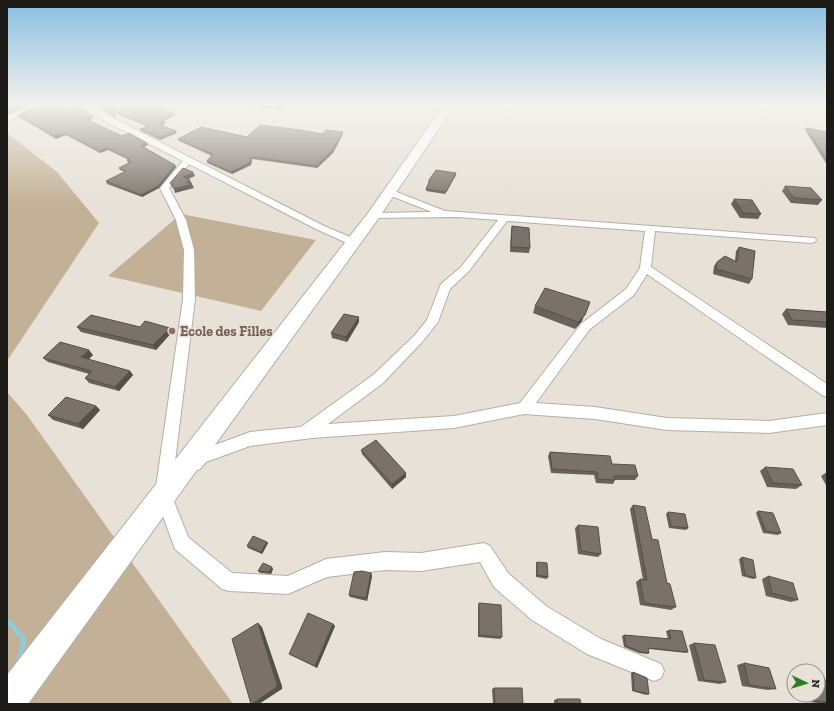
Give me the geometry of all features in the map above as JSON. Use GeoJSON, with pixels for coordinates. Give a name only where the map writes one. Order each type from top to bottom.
{"type":"FeatureCollection","features":[{"type":"Feature","properties":{"kind":"main road"},"geometry":{"type":"LineString","coordinates":[[7,704],[373,216],[427,138]]}},
{"type":"Feature","properties":{"kind":"street"},"geometry":{"type":"LineString","coordinates":[[145,138],[319,227],[353,242]]}},
{"type":"Feature","properties":{"kind":"street"},"geometry":{"type":"LineString","coordinates":[[188,160],[164,188],[181,220],[189,250],[189,299],[163,494],[181,543],[229,582],[288,585],[326,568],[385,560],[421,562],[484,552],[501,580],[539,613],[594,647],[654,671]]}},
{"type":"Feature","properties":{"kind":"street"},"geometry":{"type":"LineString","coordinates":[[389,192],[450,215]]}},
{"type":"Feature","properties":{"kind":"street"},"geometry":{"type":"LineString","coordinates":[[373,216],[450,215],[811,240]]}},
{"type":"Feature","properties":{"kind":"street"},"geometry":{"type":"LineString","coordinates":[[301,433],[313,428],[378,379],[418,339],[432,322],[445,287],[465,269],[504,218]]}},
{"type":"Feature","properties":{"kind":"street"},"geometry":{"type":"LineString","coordinates":[[524,408],[585,327],[630,292],[645,268],[650,230]]}},
{"type":"Feature","properties":{"kind":"street"},"geometry":{"type":"LineString","coordinates":[[645,268],[827,391]]}},
{"type":"Feature","properties":{"kind":"street"},"geometry":{"type":"LineString","coordinates":[[163,494],[201,457],[250,439],[301,433],[454,422],[524,408],[595,413],[674,425],[769,428],[827,420]]}},
{"type":"Feature","properties":{"kind":"shaded area"},"geometry":{"type":"Polygon","coordinates":[[[7,138],[14,138],[57,172],[99,223],[7,361],[7,138]]]}},
{"type":"Feature","properties":{"kind":"shaded area"},"geometry":{"type":"Polygon","coordinates":[[[181,214],[316,240],[261,311],[108,276],[181,214]]]}},
{"type":"Feature","properties":{"kind":"shaded area"},"geometry":{"type":"Polygon","coordinates":[[[7,392],[27,415],[233,704],[7,704],[7,392]]]}},
{"type":"Feature","properties":{"kind":"building"},"geometry":{"type":"Polygon","coordinates":[[[75,138],[138,138],[147,143],[141,146],[175,165],[158,186],[141,195],[106,181],[126,171],[119,168],[131,162],[127,160],[130,159],[107,148],[99,151],[75,138]]]}},
{"type":"Feature","properties":{"kind":"building"},"geometry":{"type":"Polygon","coordinates":[[[339,138],[332,150],[317,166],[252,157],[250,162],[231,172],[207,161],[213,154],[178,139],[339,138]]]}},
{"type":"Feature","properties":{"kind":"building"},"geometry":{"type":"Polygon","coordinates":[[[813,138],[827,138],[827,160],[813,138]]]}},
{"type":"Feature","properties":{"kind":"building"},"geometry":{"type":"Polygon","coordinates":[[[183,168],[193,172],[183,177],[190,180],[186,182],[192,184],[174,189],[170,183],[183,168]]]}},
{"type":"Feature","properties":{"kind":"building"},"geometry":{"type":"Polygon","coordinates":[[[436,170],[456,173],[446,192],[426,189],[429,180],[436,170]]]}},
{"type":"Feature","properties":{"kind":"building"},"geometry":{"type":"Polygon","coordinates":[[[785,186],[811,188],[822,200],[794,198],[785,186]]]}},
{"type":"Feature","properties":{"kind":"building"},"geometry":{"type":"Polygon","coordinates":[[[734,199],[752,200],[761,214],[743,213],[734,199]]]}},
{"type":"Feature","properties":{"kind":"building"},"geometry":{"type":"Polygon","coordinates":[[[512,226],[529,228],[530,248],[511,247],[512,226]]]}},
{"type":"Feature","properties":{"kind":"building"},"geometry":{"type":"Polygon","coordinates":[[[739,247],[755,251],[752,279],[716,269],[717,262],[725,256],[737,262],[739,247]]]}},
{"type":"Feature","properties":{"kind":"building"},"geometry":{"type":"Polygon","coordinates":[[[545,288],[590,302],[585,315],[578,322],[535,306],[545,288]]]}},
{"type":"Feature","properties":{"kind":"building"},"geometry":{"type":"Polygon","coordinates":[[[786,309],[827,312],[827,322],[792,320],[786,309]]]}},
{"type":"Feature","properties":{"kind":"building"},"geometry":{"type":"Polygon","coordinates":[[[344,314],[359,317],[346,337],[331,333],[344,314]]]}},
{"type":"Feature","properties":{"kind":"building"},"geometry":{"type":"Polygon","coordinates":[[[91,315],[140,327],[145,321],[170,328],[153,345],[77,327],[91,315]]]}},
{"type":"Feature","properties":{"kind":"building"},"geometry":{"type":"Polygon","coordinates":[[[60,342],[89,350],[81,357],[130,371],[115,387],[85,378],[92,371],[43,358],[60,342]]]}},
{"type":"Feature","properties":{"kind":"building"},"geometry":{"type":"Polygon","coordinates":[[[66,397],[96,406],[78,424],[48,415],[66,397]]]}},
{"type":"Feature","properties":{"kind":"building"},"geometry":{"type":"Polygon","coordinates":[[[376,440],[406,473],[392,484],[361,450],[376,440]]]}},
{"type":"Feature","properties":{"kind":"building"},"geometry":{"type":"Polygon","coordinates":[[[550,452],[610,456],[612,464],[635,465],[638,476],[614,476],[615,480],[598,479],[597,472],[552,469],[550,452]]]}},
{"type":"Feature","properties":{"kind":"building"},"geometry":{"type":"Polygon","coordinates":[[[765,467],[793,469],[802,485],[773,483],[765,467]]]}},
{"type":"Feature","properties":{"kind":"building"},"geometry":{"type":"Polygon","coordinates":[[[633,505],[645,507],[652,539],[658,540],[667,583],[670,584],[676,607],[644,603],[640,579],[647,580],[633,505]]]}},
{"type":"Feature","properties":{"kind":"building"},"geometry":{"type":"Polygon","coordinates":[[[758,511],[773,513],[781,533],[766,531],[758,511]]]}},
{"type":"Feature","properties":{"kind":"building"},"geometry":{"type":"Polygon","coordinates":[[[668,512],[685,514],[688,528],[671,526],[668,512]]]}},
{"type":"Feature","properties":{"kind":"building"},"geometry":{"type":"Polygon","coordinates":[[[578,525],[598,527],[601,554],[581,551],[578,525]]]}},
{"type":"Feature","properties":{"kind":"building"},"geometry":{"type":"Polygon","coordinates":[[[253,536],[267,542],[261,552],[247,546],[253,536]]]}},
{"type":"Feature","properties":{"kind":"building"},"geometry":{"type":"Polygon","coordinates":[[[742,557],[753,560],[756,578],[745,575],[742,557]]]}},
{"type":"Feature","properties":{"kind":"building"},"geometry":{"type":"Polygon","coordinates":[[[537,562],[547,563],[548,577],[537,575],[537,562]]]}},
{"type":"Feature","properties":{"kind":"building"},"geometry":{"type":"Polygon","coordinates":[[[263,563],[272,567],[269,572],[258,571],[263,563]]]}},
{"type":"Feature","properties":{"kind":"building"},"geometry":{"type":"Polygon","coordinates":[[[362,571],[371,573],[366,598],[349,595],[354,572],[362,571]]]}},
{"type":"Feature","properties":{"kind":"building"},"geometry":{"type":"Polygon","coordinates":[[[768,576],[793,583],[798,600],[772,593],[768,576]]]}},
{"type":"Feature","properties":{"kind":"building"},"geometry":{"type":"Polygon","coordinates":[[[479,603],[501,605],[502,637],[479,635],[479,603]]]}},
{"type":"Feature","properties":{"kind":"building"},"geometry":{"type":"Polygon","coordinates":[[[308,613],[333,624],[315,666],[289,654],[308,613]]]}},
{"type":"Feature","properties":{"kind":"building"},"geometry":{"type":"Polygon","coordinates":[[[258,623],[277,687],[251,704],[232,639],[258,623]]]}},
{"type":"Feature","properties":{"kind":"building"},"geometry":{"type":"Polygon","coordinates":[[[669,630],[682,631],[688,652],[648,648],[649,653],[641,652],[626,646],[624,635],[671,639],[669,630]]]}},
{"type":"Feature","properties":{"kind":"building"},"geometry":{"type":"Polygon","coordinates":[[[694,643],[715,645],[726,682],[704,680],[694,643]]]}},
{"type":"Feature","properties":{"kind":"building"},"geometry":{"type":"Polygon","coordinates":[[[744,663],[769,668],[776,689],[749,685],[744,663]]]}},
{"type":"Feature","properties":{"kind":"building"},"geometry":{"type":"Polygon","coordinates":[[[633,672],[647,678],[649,694],[634,691],[633,672]]]}},
{"type":"Feature","properties":{"kind":"building"},"geometry":{"type":"Polygon","coordinates":[[[826,683],[827,686],[826,702],[826,683]]]}},
{"type":"Feature","properties":{"kind":"building"},"geometry":{"type":"Polygon","coordinates":[[[494,688],[522,688],[523,704],[495,704],[494,688]]]}},
{"type":"Feature","properties":{"kind":"building"},"geometry":{"type":"Polygon","coordinates":[[[557,699],[580,699],[581,704],[557,704],[557,699]]]}},
{"type":"Feature","properties":{"kind":"waterway"},"geometry":{"type":"LineString","coordinates":[[7,620],[24,639],[19,662]]}},
{"type":"Feature","properties":{"kind":"place","name":"Ecole des Filles"},"geometry":{"type":"Point","coordinates":[172,331]}}]}
